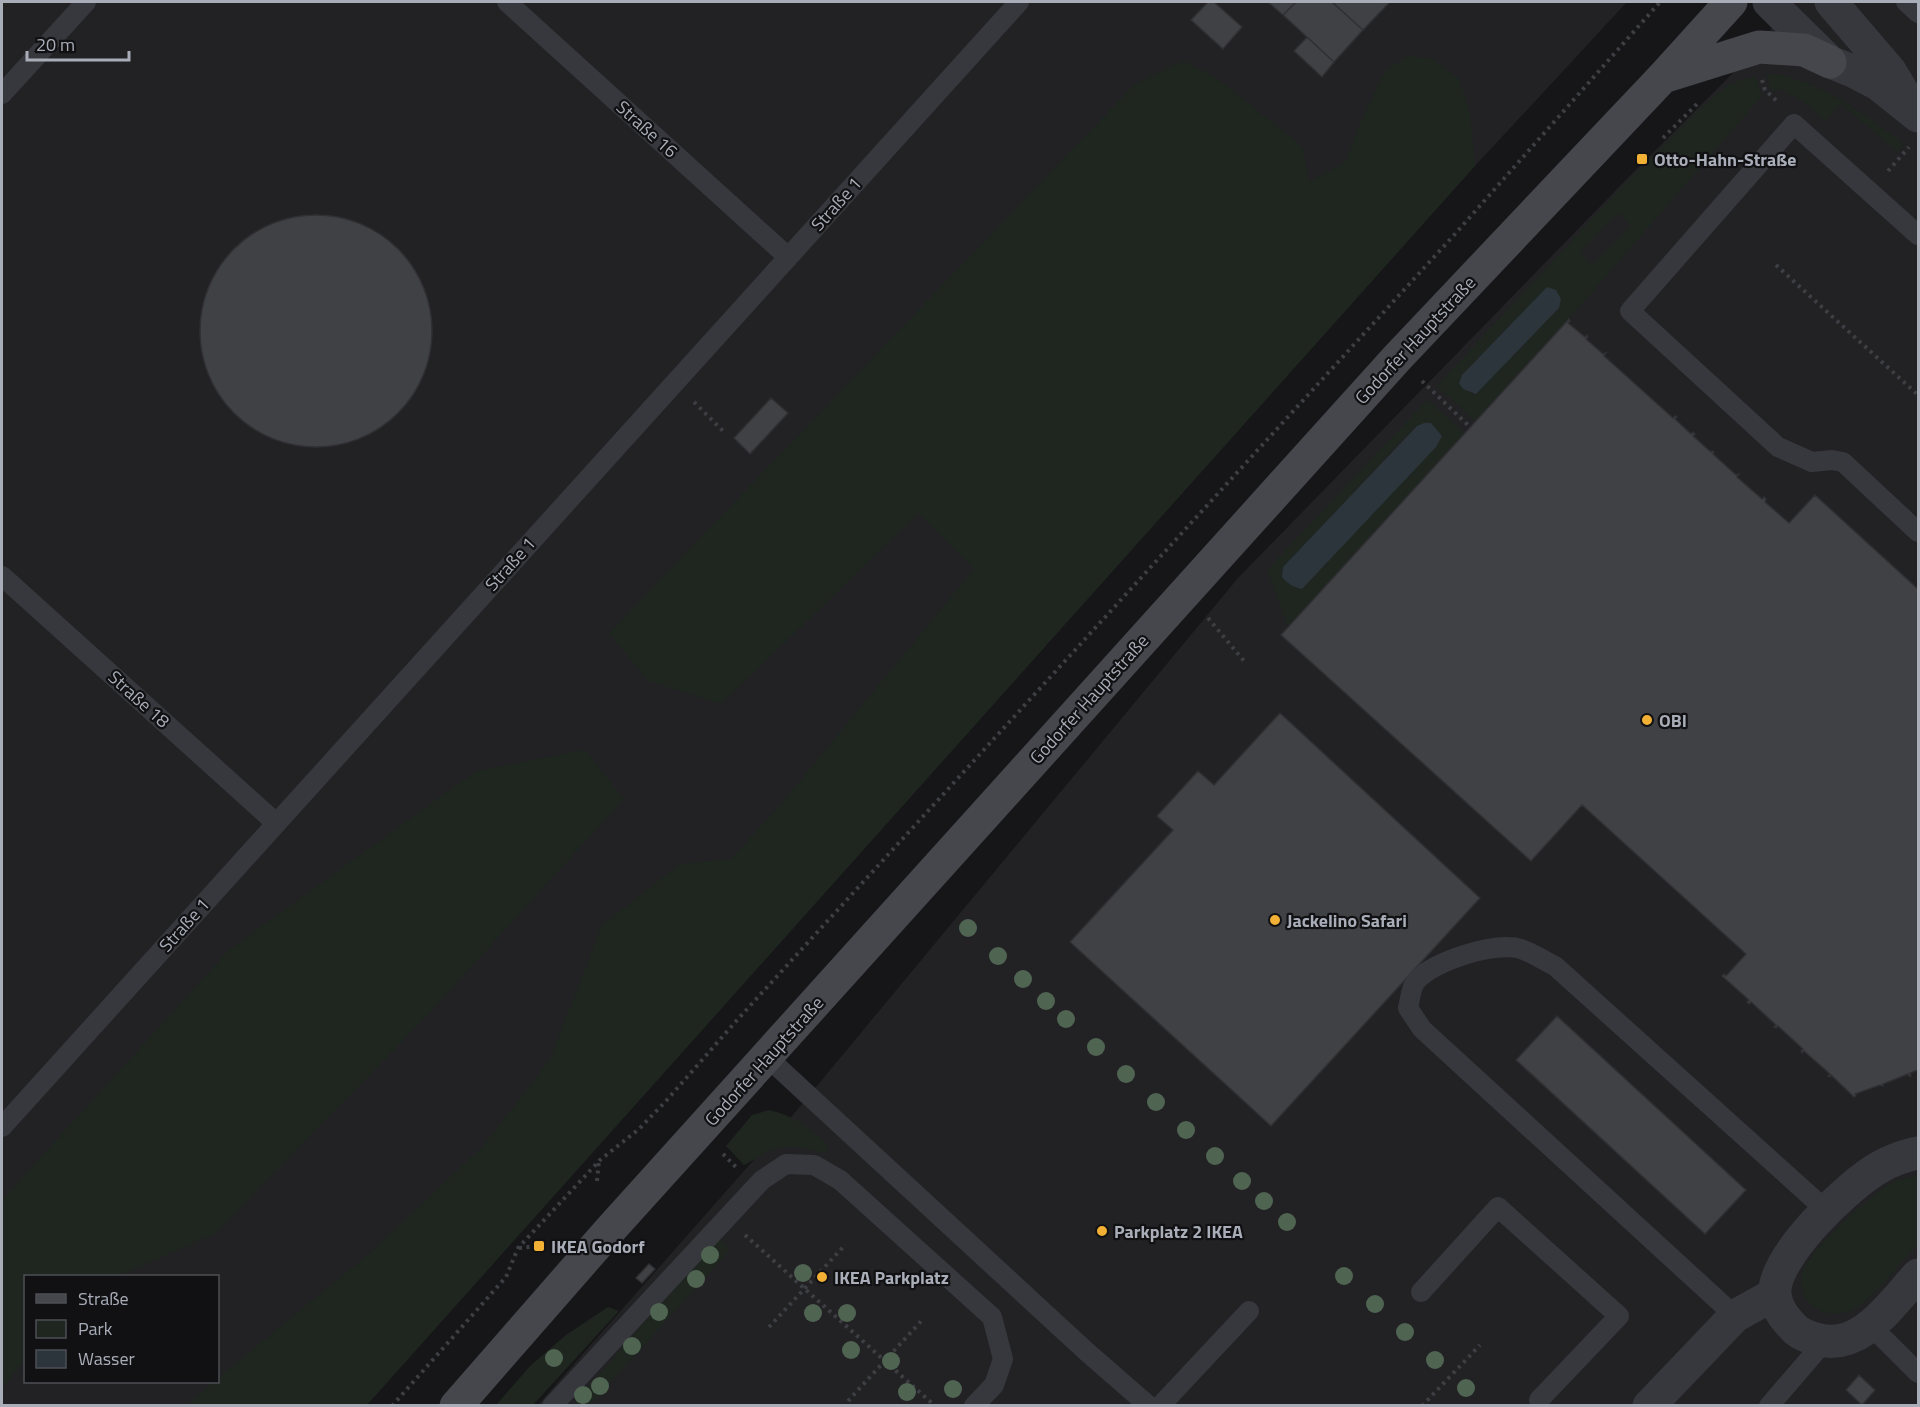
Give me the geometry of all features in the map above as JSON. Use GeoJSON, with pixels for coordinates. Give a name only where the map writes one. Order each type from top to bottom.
{"type":"FeatureCollection","features":[{"type":"Feature","properties":{"kind":"main road","name":"Godorfer Hauptstraße"},"geometry":{"type":"LineString","coordinates":[[456,1406],[766,1057],[1397,358],[1731,2]]}},
{"type":"Feature","properties":{"kind":"main road"},"geometry":{"type":"LineString","coordinates":[[1663,77],[1759,47],[1804,50],[1830,62]]}},
{"type":"Feature","properties":{"kind":"street"},"geometry":{"type":"LineString","coordinates":[[1769,2],[1830,62],[1878,84],[1916,114]]}},
{"type":"Feature","properties":{"kind":"street"},"geometry":{"type":"LineString","coordinates":[[1831,2],[1890,71],[1916,114]]}},
{"type":"Feature","properties":{"kind":"street"},"geometry":{"type":"LineString","coordinates":[[1918,1153],[1880,1166],[1850,1189],[1827,1211],[1796,1245],[1781,1269],[1775,1294],[1783,1318],[1802,1335],[1824,1341],[1846,1341],[1872,1326],[1918,1275]]}},
{"type":"Feature","properties":{"kind":"street"},"geometry":{"type":"LineString","coordinates":[[1649,1406],[1735,1316],[1775,1294]]}},
{"type":"Feature","properties":{"kind":"lane"},"geometry":{"type":"LineString","coordinates":[[2,94],[86,2]]}},
{"type":"Feature","properties":{"kind":"lane","name":"Straße 16"},"geometry":{"type":"LineString","coordinates":[[507,2],[788,257]]}},
{"type":"Feature","properties":{"kind":"lane","name":"Straße 1"},"geometry":{"type":"LineString","coordinates":[[2,1127],[1019,2]]}},
{"type":"Feature","properties":{"kind":"lane"},"geometry":{"type":"LineString","coordinates":[[1906,2],[1918,13]]}},
{"type":"Feature","properties":{"kind":"lane"},"geometry":{"type":"LineString","coordinates":[[1918,235],[1794,124],[1630,311],[1778,447],[1812,462],[1832,460],[1843,462],[1918,532]]}},
{"type":"Feature","properties":{"kind":"lane","name":"Straße 18"},"geometry":{"type":"LineString","coordinates":[[2,576],[276,823]]}},
{"type":"Feature","properties":{"kind":"lane"},"geometry":{"type":"LineString","coordinates":[[1735,1316],[1422,1029],[1408,1008],[1415,982],[1433,967],[1460,955],[1487,949],[1520,948],[1555,966],[1827,1211]]}},
{"type":"Feature","properties":{"kind":"lane"},"geometry":{"type":"LineString","coordinates":[[766,1057],[1087,1352],[1149,1406]]}},
{"type":"Feature","properties":{"kind":"lane"},"geometry":{"type":"LineString","coordinates":[[552,1406],[762,1180],[786,1164],[814,1165],[840,1180],[992,1317],[1003,1359],[994,1385],[974,1406]]}},
{"type":"Feature","properties":{"kind":"lane"},"geometry":{"type":"LineString","coordinates":[[1421,1292],[1498,1207],[1619,1316],[1539,1400]]}},
{"type":"Feature","properties":{"kind":"lane"},"geometry":{"type":"LineString","coordinates":[[1160,1406],[1249,1311]]}},
{"type":"Feature","properties":{"kind":"lane"},"geometry":{"type":"LineString","coordinates":[[1872,1326],[1918,1373]]}},
{"type":"Feature","properties":{"kind":"lane"},"geometry":{"type":"LineString","coordinates":[[1769,1406],[1824,1341]]}},
{"type":"Feature","properties":{"kind":"path"},"geometry":{"type":"LineString","coordinates":[[392,1406],[506,1277],[518,1248],[600,1160],[639,1129],[666,1101],[762,992],[1455,234],[1660,2]]}},
{"type":"Feature","properties":{"kind":"path"},"geometry":{"type":"LineString","coordinates":[[1759,47],[1758,70],[1766,90],[1781,105],[1794,124]]}},
{"type":"Feature","properties":{"kind":"path"},"geometry":{"type":"LineString","coordinates":[[1901,156],[1909,147]]}},
{"type":"Feature","properties":{"kind":"path"},"geometry":{"type":"LineString","coordinates":[[1776,265],[1918,395]]}},
{"type":"Feature","properties":{"kind":"path"},"geometry":{"type":"LineString","coordinates":[[1397,358],[1470,427]]}},
{"type":"Feature","properties":{"kind":"path"},"geometry":{"type":"LineString","coordinates":[[674,383],[725,433]]}},
{"type":"Feature","properties":{"kind":"path"},"geometry":{"type":"LineString","coordinates":[[1182,595],[1203,613],[1244,661]]}},
{"type":"Feature","properties":{"kind":"path"},"geometry":{"type":"LineString","coordinates":[[699,1132],[737,1167],[730,1176]]}},
{"type":"Feature","properties":{"kind":"path"},"geometry":{"type":"LineString","coordinates":[[597,1181],[600,1160]]}},
{"type":"Feature","properties":{"kind":"path"},"geometry":{"type":"LineString","coordinates":[[727,1218],[935,1406]]}},
{"type":"Feature","properties":{"kind":"path"},"geometry":{"type":"LineString","coordinates":[[769,1327],[845,1245]]}},
{"type":"Feature","properties":{"kind":"path"},"geometry":{"type":"LineString","coordinates":[[518,1248],[539,1246]]}},
{"type":"Feature","properties":{"kind":"path"},"geometry":{"type":"LineString","coordinates":[[848,1401],[923,1319]]}},
{"type":"Feature","properties":{"kind":"path"},"geometry":{"type":"LineString","coordinates":[[1422,1406],[1480,1345]]}},
{"type":"Feature","properties":{"kind":"shaded area"},"geometry":{"type":"Polygon","coordinates":[[[2,2],[1627,2],[1475,166],[307,1405],[2,1406],[2,2]]]}},
{"type":"Feature","properties":{"kind":"shaded area"},"geometry":{"type":"Polygon","coordinates":[[[1794,2],[1918,2],[1918,1405],[537,1406],[787,1122],[1238,578],[1737,69],[1794,2]]]}},
{"type":"Feature","properties":{"kind":"green space"},"geometry":{"type":"Polygon","coordinates":[[[1408,56],[1433,59],[1459,79],[1470,112],[1475,166],[367,1405],[191,1405],[190,1402],[213,1383],[219,1383],[219,1377],[371,1252],[484,1145],[550,1059],[602,925],[680,864],[731,859],[781,804],[974,569],[919,513],[721,704],[648,681],[609,633],[1136,83],[1183,61],[1217,78],[1303,147],[1309,182],[1345,162],[1385,71],[1408,56]]]}},
{"type":"Feature","properties":{"kind":"green space"},"geometry":{"type":"Polygon","coordinates":[[[1777,74],[1830,93],[1904,144],[1898,152],[1841,104],[1825,121],[1806,103],[1779,89],[1772,92],[1766,75],[1777,74]]]}},
{"type":"Feature","properties":{"kind":"green space"},"geometry":{"type":"Polygon","coordinates":[[[1755,76],[1762,96],[1569,319],[1475,421],[1437,386],[1618,191],[1702,107],[1729,84],[1755,76]],[[1618,213],[1580,252],[1592,265],[1631,226],[1618,213]],[[1547,287],[1462,375],[1469,393],[1476,394],[1559,308],[1547,287]]]}},
{"type":"Feature","properties":{"kind":"green space"},"geometry":{"type":"Polygon","coordinates":[[[1427,400],[1465,433],[1288,627],[1267,570],[1427,400]],[[1424,423],[1416,426],[1283,567],[1282,577],[1293,587],[1424,423]]]}},
{"type":"Feature","properties":{"kind":"green space"},"geometry":{"type":"Polygon","coordinates":[[[585,750],[624,799],[422,1021],[215,1234],[121,1275],[24,1275],[24,1362],[2,1390],[2,1200],[230,949],[476,771],[585,750]]]}},
{"type":"Feature","properties":{"kind":"green space"},"geometry":{"type":"Polygon","coordinates":[[[769,1110],[787,1115],[807,1128],[828,1145],[826,1153],[783,1147],[744,1165],[726,1146],[752,1115],[769,1110]]]}},
{"type":"Feature","properties":{"kind":"green space"},"geometry":{"type":"Polygon","coordinates":[[[1918,1176],[1918,1244],[1878,1289],[1854,1309],[1832,1314],[1813,1306],[1806,1299],[1802,1290],[1801,1279],[1810,1259],[1842,1224],[1879,1192],[1894,1182],[1918,1176]]]}},
{"type":"Feature","properties":{"kind":"green space"},"geometry":{"type":"Polygon","coordinates":[[[718,1237],[730,1250],[590,1405],[572,1406],[718,1237]]]}},
{"type":"Feature","properties":{"kind":"green space"},"geometry":{"type":"Polygon","coordinates":[[[608,1307],[619,1311],[533,1405],[496,1405],[530,1366],[566,1335],[608,1307]]]}},
{"type":"Feature","properties":{"kind":"water"},"geometry":{"type":"Polygon","coordinates":[[[1547,287],[1556,290],[1561,299],[1559,308],[1476,394],[1463,389],[1459,383],[1462,375],[1547,287]]]}},
{"type":"Feature","properties":{"kind":"water"},"geometry":{"type":"Polygon","coordinates":[[[1431,423],[1442,436],[1436,447],[1302,589],[1286,582],[1282,577],[1283,567],[1417,426],[1431,423]]]}},
{"type":"Feature","properties":{"kind":"building"},"geometry":{"type":"Polygon","coordinates":[[[1208,2],[1214,2],[1242,27],[1223,49],[1191,20],[1208,2]]]}},
{"type":"Feature","properties":{"kind":"building"},"geometry":{"type":"Polygon","coordinates":[[[1268,2],[1296,2],[1283,15],[1268,2]]]}},
{"type":"Feature","properties":{"kind":"building"},"geometry":{"type":"Polygon","coordinates":[[[1296,2],[1332,2],[1363,30],[1334,62],[1283,15],[1296,2]]]}},
{"type":"Feature","properties":{"kind":"building"},"geometry":{"type":"Polygon","coordinates":[[[1332,2],[1390,2],[1363,30],[1332,2]]]}},
{"type":"Feature","properties":{"kind":"building"},"geometry":{"type":"Polygon","coordinates":[[[1307,37],[1334,62],[1322,77],[1294,51],[1307,37]]]}},
{"type":"Feature","properties":{"kind":"building"},"geometry":{"type":"Polygon","coordinates":[[[316,215],[339,217],[360,224],[371,229],[398,249],[418,276],[423,287],[430,308],[432,331],[430,354],[423,375],[418,386],[398,413],[371,433],[360,438],[339,445],[316,447],[293,445],[272,438],[261,433],[234,413],[214,386],[209,375],[202,354],[200,331],[202,308],[209,287],[214,276],[234,249],[261,229],[272,224],[293,217],[316,215]]]}},
{"type":"Feature","properties":{"kind":"building","name":"OBI"},"geometry":{"type":"Polygon","coordinates":[[[1569,319],[1568,323],[1585,337],[1587,335],[1586,339],[1603,354],[1606,353],[1604,356],[1673,418],[1677,417],[1675,419],[1691,434],[1693,432],[1695,434],[1693,436],[1711,452],[1714,452],[1713,454],[1736,475],[1739,474],[1737,477],[1762,499],[1764,497],[1765,502],[1789,523],[1815,495],[1918,589],[1918,1070],[1910,1073],[1911,1076],[1908,1074],[1883,1084],[1883,1086],[1855,1094],[1854,1097],[1831,1075],[1828,1076],[1830,1074],[1804,1051],[1802,1053],[1803,1049],[1778,1026],[1774,1027],[1776,1025],[1751,1002],[1749,1004],[1747,1002],[1749,1000],[1722,976],[1724,974],[1726,976],[1746,954],[1582,805],[1531,861],[1281,635],[1569,319]]]}},
{"type":"Feature","properties":{"kind":"building"},"geometry":{"type":"Polygon","coordinates":[[[771,398],[788,413],[750,454],[734,438],[771,398]]]}},
{"type":"Feature","properties":{"kind":"building","name":"Jackelino Safari"},"geometry":{"type":"Polygon","coordinates":[[[1280,713],[1480,898],[1271,1126],[1070,942],[1173,830],[1157,816],[1198,771],[1214,785],[1280,713]]]}},
{"type":"Feature","properties":{"kind":"building"},"geometry":{"type":"Polygon","coordinates":[[[1557,1016],[1746,1190],[1705,1234],[1516,1060],[1557,1016]]]}},
{"type":"Feature","properties":{"kind":"building"},"geometry":{"type":"Polygon","coordinates":[[[649,1264],[655,1269],[642,1283],[636,1278],[649,1264]]]}},
{"type":"Feature","properties":{"kind":"building"},"geometry":{"type":"Polygon","coordinates":[[[1859,1375],[1875,1390],[1862,1405],[1846,1390],[1859,1375]]]}},
{"type":"Feature","properties":{"kind":"place","name":"Otto-Hahn-Straße"},"geometry":{"type":"Point","coordinates":[1642,159]}},
{"type":"Feature","properties":{"kind":"place","name":"OBI"},"geometry":{"type":"Point","coordinates":[1647,720]}},
{"type":"Feature","properties":{"kind":"place","name":"Jackelino Safari"},"geometry":{"type":"Point","coordinates":[1275,920]}},
{"type":"Feature","properties":{"kind":"place","name":"Parkplatz 2 IKEA"},"geometry":{"type":"Point","coordinates":[1102,1231]}},
{"type":"Feature","properties":{"kind":"place","name":"IKEA Godorf"},"geometry":{"type":"Point","coordinates":[539,1246]}},
{"type":"Feature","properties":{"kind":"place","name":"IKEA Parkplatz"},"geometry":{"type":"Point","coordinates":[822,1277]}}]}
